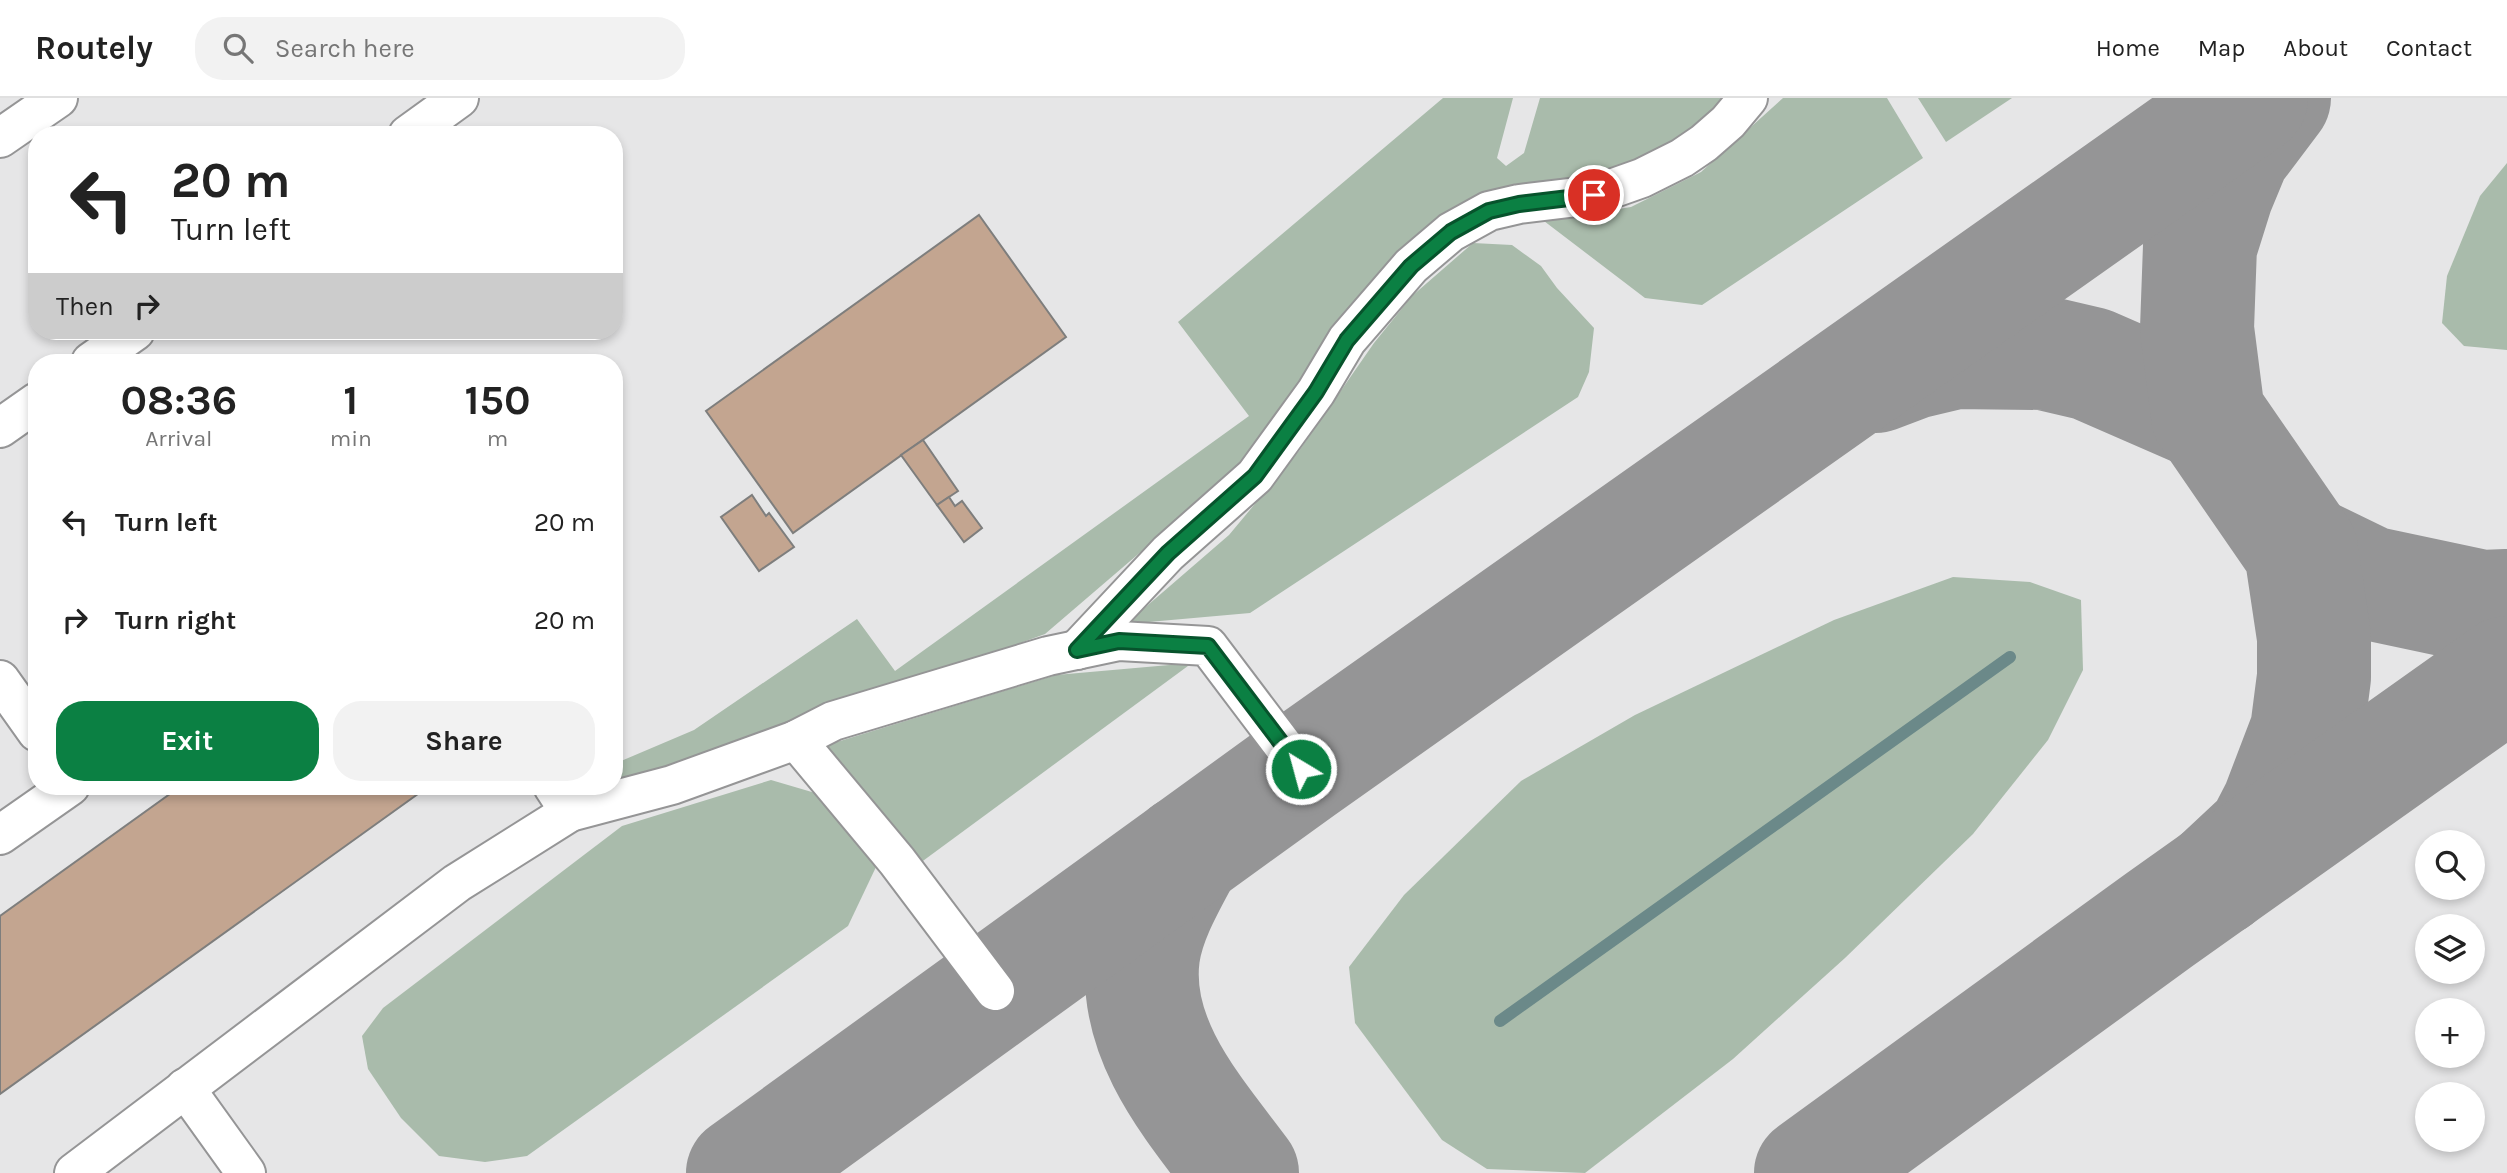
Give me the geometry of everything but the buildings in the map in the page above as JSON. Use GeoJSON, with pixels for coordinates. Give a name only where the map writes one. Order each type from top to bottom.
{"type":"FeatureCollection","features":[{"type":"Feature","properties":{"kind":"lane"},"geometry":{"type":"LineString","coordinates":[[420,126],[459,98]]}},
{"type":"Feature","properties":{"kind":"lane"},"geometry":{"type":"LineString","coordinates":[[1077,650],[1168,553],[1255,476],[1316,392],[1347,340],[1411,266],[1451,232],[1489,211],[1519,204],[1594,195],[1642,178],[1682,158],[1704,142],[1728,122],[1748,98]]}},
{"type":"Feature","properties":{"kind":"lane"},"geometry":{"type":"LineString","coordinates":[[0,138],[38,103]]}},
{"type":"Feature","properties":{"kind":"lane"},"geometry":{"type":"LineString","coordinates":[[102,354],[122,340]]}},
{"type":"Feature","properties":{"kind":"lane"},"geometry":{"type":"LineString","coordinates":[[0,428],[28,408]]}},
{"type":"Feature","properties":{"kind":"lane"},"geometry":{"type":"LineString","coordinates":[[623,791],[672,785],[796,740],[833,721],[1048,656],[1119,641],[1208,646],[1301,769]]}},
{"type":"Feature","properties":{"kind":"lane"},"geometry":{"type":"LineString","coordinates":[[0,680],[28,719]]}},
{"type":"Feature","properties":{"kind":"lane"},"geometry":{"type":"LineString","coordinates":[[796,740],[897,861],[995,990]]}},
{"type":"Feature","properties":{"kind":"lane"},"geometry":{"type":"LineString","coordinates":[[0,835],[56,795]]}},
{"type":"Feature","properties":{"kind":"lane"},"geometry":{"type":"LineString","coordinates":[[74,1173],[457,883],[561,799],[593,795]]}},
{"type":"Feature","properties":{"kind":"lane"},"geometry":{"type":"LineString","coordinates":[[185,1088],[246,1173]]}},
{"type":"Feature","properties":{"kind":"green space"},"geometry":{"type":"Polygon","coordinates":[[[1443,98],[1513,98],[1497,158],[1506,166],[1524,153],[1540,98],[1741,98],[1730,112],[1619,172],[1458,213],[1251,467],[1164,532],[1045,634],[623,785],[623,760],[694,730],[857,619],[895,671],[1249,416],[1178,322],[1443,98]]]}},
{"type":"Feature","properties":{"kind":"green space"},"geometry":{"type":"Polygon","coordinates":[[[1783,98],[1887,98],[1923,158],[1702,305],[1645,298],[1544,221],[1631,207],[1701,172],[1783,98]]]}},
{"type":"Feature","properties":{"kind":"green space"},"geometry":{"type":"Polygon","coordinates":[[[1918,98],[2012,98],[1946,142],[1918,98]]]}},
{"type":"Feature","properties":{"kind":"green space"},"geometry":{"type":"Polygon","coordinates":[[[2507,163],[2507,350],[2464,346],[2442,323],[2447,276],[2480,196],[2507,163]]]}},
{"type":"Feature","properties":{"kind":"green space"},"geometry":{"type":"Polygon","coordinates":[[[1473,243],[1512,245],[1541,266],[1557,288],[1594,328],[1589,372],[1578,397],[1250,613],[1126,624],[1229,535],[1299,451],[1374,343],[1412,296],[1473,243]]]}},
{"type":"Feature","properties":{"kind":"green space"},"geometry":{"type":"Polygon","coordinates":[[[1953,577],[2030,582],[2081,600],[2083,670],[2048,740],[1973,834],[1845,958],[1733,1059],[1585,1173],[1487,1169],[1442,1140],[1355,1023],[1349,967],[1404,895],[1521,781],[1635,715],[1834,620],[1953,577]]]}},
{"type":"Feature","properties":{"kind":"green space"},"geometry":{"type":"Polygon","coordinates":[[[1192,663],[916,866],[827,745],[1056,675],[1192,663]]]}},
{"type":"Feature","properties":{"kind":"green space"},"geometry":{"type":"Polygon","coordinates":[[[771,780],[822,795],[876,867],[848,926],[527,1156],[485,1162],[439,1156],[401,1118],[368,1069],[362,1036],[383,1008],[622,826],[771,780]]]}},
{"type":"Feature","properties":{"kind":"waterway"},"geometry":{"type":"LineString","coordinates":[[1500,1021],[2010,657]]}},
{"type":"Feature","properties":{"kind":"taxiway"},"geometry":{"type":"LineString","coordinates":[[743,1173],[1301,769],[2251,98]]}},
{"type":"Feature","properties":{"kind":"taxiway"},"geometry":{"type":"LineString","coordinates":[[2217,879],[2263,836],[2278,807],[2307,731],[2314,677],[2314,637],[2301,550],[2208,415],[2197,329],[2200,246],[2217,192],[2234,151],[2274,98]]}},
{"type":"Feature","properties":{"kind":"taxiway"},"geometry":{"type":"LineString","coordinates":[[1876,376],[1913,362],[1955,352],[2044,353],[2091,364],[2208,415]]}},
{"type":"Feature","properties":{"kind":"taxiway"},"geometry":{"type":"LineString","coordinates":[[2301,550],[2369,583],[2482,607],[2507,606]]}},
{"type":"Feature","properties":{"kind":"taxiway"},"geometry":{"type":"LineString","coordinates":[[1811,1173],[2159,920],[2507,673]]}},
{"type":"Feature","properties":{"kind":"taxiway"},"geometry":{"type":"LineString","coordinates":[[1186,852],[1149,928],[1143,955],[1142,986],[1147,1016],[1171,1073],[1242,1173]]}},
{"type":"Feature","properties":{"kind":"route"},"geometry":{"type":"LineString","coordinates":[[1301,769],[1208,646],[1119,641],[1077,650],[1168,553],[1255,476],[1316,392],[1347,340],[1411,266],[1451,232],[1489,211],[1519,204],[1594,195]]}}]}
